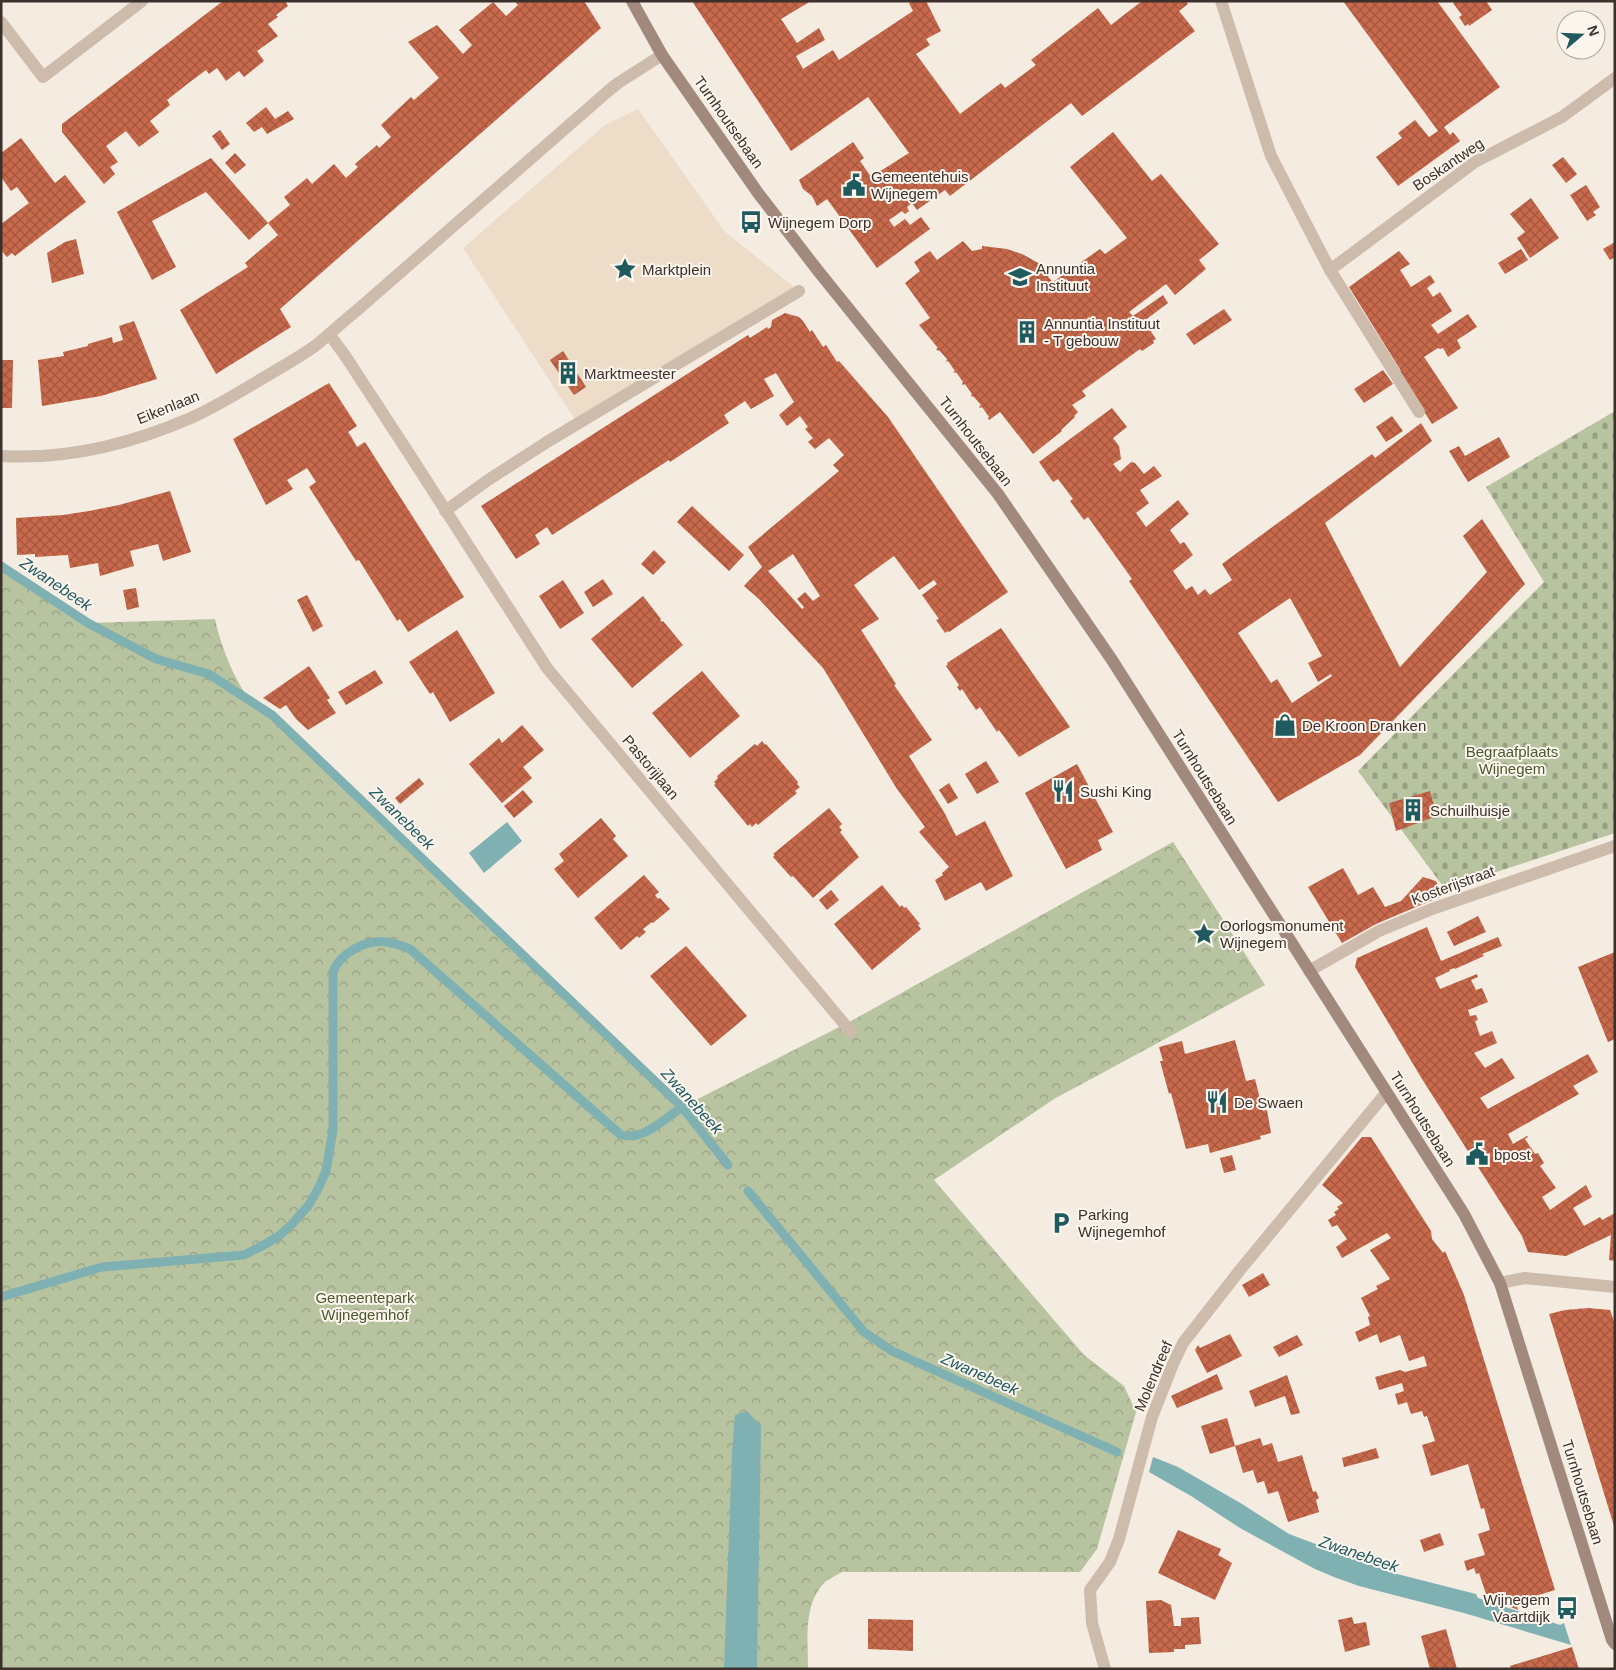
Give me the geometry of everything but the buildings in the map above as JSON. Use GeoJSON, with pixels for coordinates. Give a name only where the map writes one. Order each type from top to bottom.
{"type":"FeatureCollection","features":[{"type":"Feature","properties":{"kind":"main road","name":"Turnhoutsebaan"},"geometry":{"type":"LineString","coordinates":[[632,1],[662,56],[764,200],[819,272],[998,494],[1112,660],[1464,1214],[1500,1283],[1613,1642]]}},
{"type":"Feature","properties":{"kind":"street"},"geometry":{"type":"LineString","coordinates":[[1,22],[43,77],[142,1]]}},
{"type":"Feature","properties":{"kind":"street"},"geometry":{"type":"LineString","coordinates":[[1221,1],[1271,156],[1330,270],[1418,412]]}},
{"type":"Feature","properties":{"kind":"street"},"geometry":{"type":"LineString","coordinates":[[662,56],[618,83],[607,92],[329,334],[348,360],[445,511],[488,480],[547,442],[799,291]]}},
{"type":"Feature","properties":{"kind":"street","name":"Boskantweg"},"geometry":{"type":"LineString","coordinates":[[1330,270],[1475,162],[1562,117],[1615,78]]}},
{"type":"Feature","properties":{"kind":"street","name":"Eikenlaan"},"geometry":{"type":"LineString","coordinates":[[1,456],[18,457],[76,452],[139,438],[194,416],[233,396],[300,355],[329,334]]}},
{"type":"Feature","properties":{"kind":"street","name":"Pastorijlaan"},"geometry":{"type":"LineString","coordinates":[[445,511],[547,668],[850,1032]]}},
{"type":"Feature","properties":{"kind":"street","name":"Kosterijstraat"},"geometry":{"type":"LineString","coordinates":[[1309,971],[1379,931],[1423,913],[1490,888],[1615,846]]}},
{"type":"Feature","properties":{"kind":"street","name":"Molendreef"},"geometry":{"type":"LineString","coordinates":[[1106,1669],[1092,1623],[1090,1590],[1110,1562],[1119,1538],[1152,1417],[1183,1343],[1240,1270],[1386,1093]]}},
{"type":"Feature","properties":{"kind":"street"},"geometry":{"type":"LineString","coordinates":[[1500,1283],[1525,1278],[1615,1287]]}},
{"type":"Feature","properties":{"kind":"green space","name":"Begraafplaats Wijnegem"},"geometry":{"type":"Polygon","coordinates":[[[1615,411],[1615,833],[1445,889],[1358,771],[1544,582],[1486,487],[1615,411]]]}},
{"type":"Feature","properties":{"kind":"green space","name":"Gemeentepark Wijnegemhof"},"geometry":{"type":"Polygon","coordinates":[[[1,566],[88,623],[215,619],[228,661],[243,691],[251,701],[272,715],[682,1107],[851,1021],[1173,842],[1265,985],[1054,1099],[934,1180],[1084,1355],[1124,1386],[1136,1412],[1097,1549],[1080,1572],[842,1572],[825,1582],[813,1601],[808,1623],[808,1669],[1,1669],[1,566]]]}},
{"type":"Feature","properties":{"kind":"shaded area","name":"Marktplein"},"geometry":{"type":"Polygon","coordinates":[[[638,109],[725,232],[799,291],[578,424],[463,248],[605,125],[638,109]]]}},
{"type":"Feature","properties":{"kind":"water"},"geometry":{"type":"Polygon","coordinates":[[[507,822],[522,841],[484,873],[469,853],[507,822]]]}},
{"type":"Feature","properties":{"kind":"water"},"geometry":{"type":"Polygon","coordinates":[[[747,1411],[761,1426],[757,1669],[724,1669],[735,1415],[747,1411]]]}},
{"type":"Feature","properties":{"kind":"water"},"geometry":{"type":"Polygon","coordinates":[[[1153,1457],[1178,1467],[1289,1534],[1393,1573],[1476,1594],[1478,1598],[1560,1625],[1564,1623],[1571,1645],[1464,1613],[1359,1586],[1315,1569],[1240,1528],[1191,1496],[1149,1472],[1153,1457]]]}},
{"type":"Feature","properties":{"kind":"waterway","name":"Zwanebeek"},"geometry":{"type":"LineString","coordinates":[[1,566],[88,623],[156,659],[209,674],[272,715],[682,1107],[728,1165]]}},
{"type":"Feature","properties":{"kind":"waterway"},"geometry":{"type":"LineString","coordinates":[[1,1297],[102,1267],[244,1255],[279,1236],[294,1222],[308,1206],[326,1171],[333,1130],[333,972],[341,959],[363,945],[390,942],[410,949],[621,1135],[638,1135],[646,1132],[682,1107]]}},
{"type":"Feature","properties":{"kind":"waterway","name":"Zwanebeek"},"geometry":{"type":"LineString","coordinates":[[748,1191],[864,1332],[892,1351],[1117,1452]]}},
{"type":"Feature","properties":{"kind":"place","name":"Gemeentehuis Wijnegem"},"geometry":{"type":"Point","coordinates":[854,185]}},
{"type":"Feature","properties":{"kind":"place","name":"Wijnegem Dorp"},"geometry":{"type":"Point","coordinates":[751,222]}},
{"type":"Feature","properties":{"kind":"place","name":"Marktplein"},"geometry":{"type":"Point","coordinates":[625,269]}},
{"type":"Feature","properties":{"kind":"place","name":"Annuntia Instituut"},"geometry":{"type":"Point","coordinates":[1020,277]}},
{"type":"Feature","properties":{"kind":"place","name":"Annuntia Instituut - T gebouw"},"geometry":{"type":"Point","coordinates":[1027,332]}},
{"type":"Feature","properties":{"kind":"place","name":"Marktmeester"},"geometry":{"type":"Point","coordinates":[568,373]}},
{"type":"Feature","properties":{"kind":"place","name":"De Kroon Dranken"},"geometry":{"type":"Point","coordinates":[1285,725]}},
{"type":"Feature","properties":{"kind":"place","name":"Sushi King"},"geometry":{"type":"Point","coordinates":[1063,791]}},
{"type":"Feature","properties":{"kind":"place","name":"Schuilhuisje"},"geometry":{"type":"Point","coordinates":[1413,810]}},
{"type":"Feature","properties":{"kind":"place","name":"Oorlogsmonument Wijnegem"},"geometry":{"type":"Point","coordinates":[1204,934]}},
{"type":"Feature","properties":{"kind":"place","name":"De Swaen"},"geometry":{"type":"Point","coordinates":[1217,1102]}},
{"type":"Feature","properties":{"kind":"place","name":"bpost"},"geometry":{"type":"Point","coordinates":[1477,1154]}},
{"type":"Feature","properties":{"kind":"place","name":"Parking Wijnegemhof"},"geometry":{"type":"Point","coordinates":[1061,1223]}},
{"type":"Feature","properties":{"kind":"place","name":"Wijnegem Vaartdijk"},"geometry":{"type":"Point","coordinates":[1567,1608]}}]}
